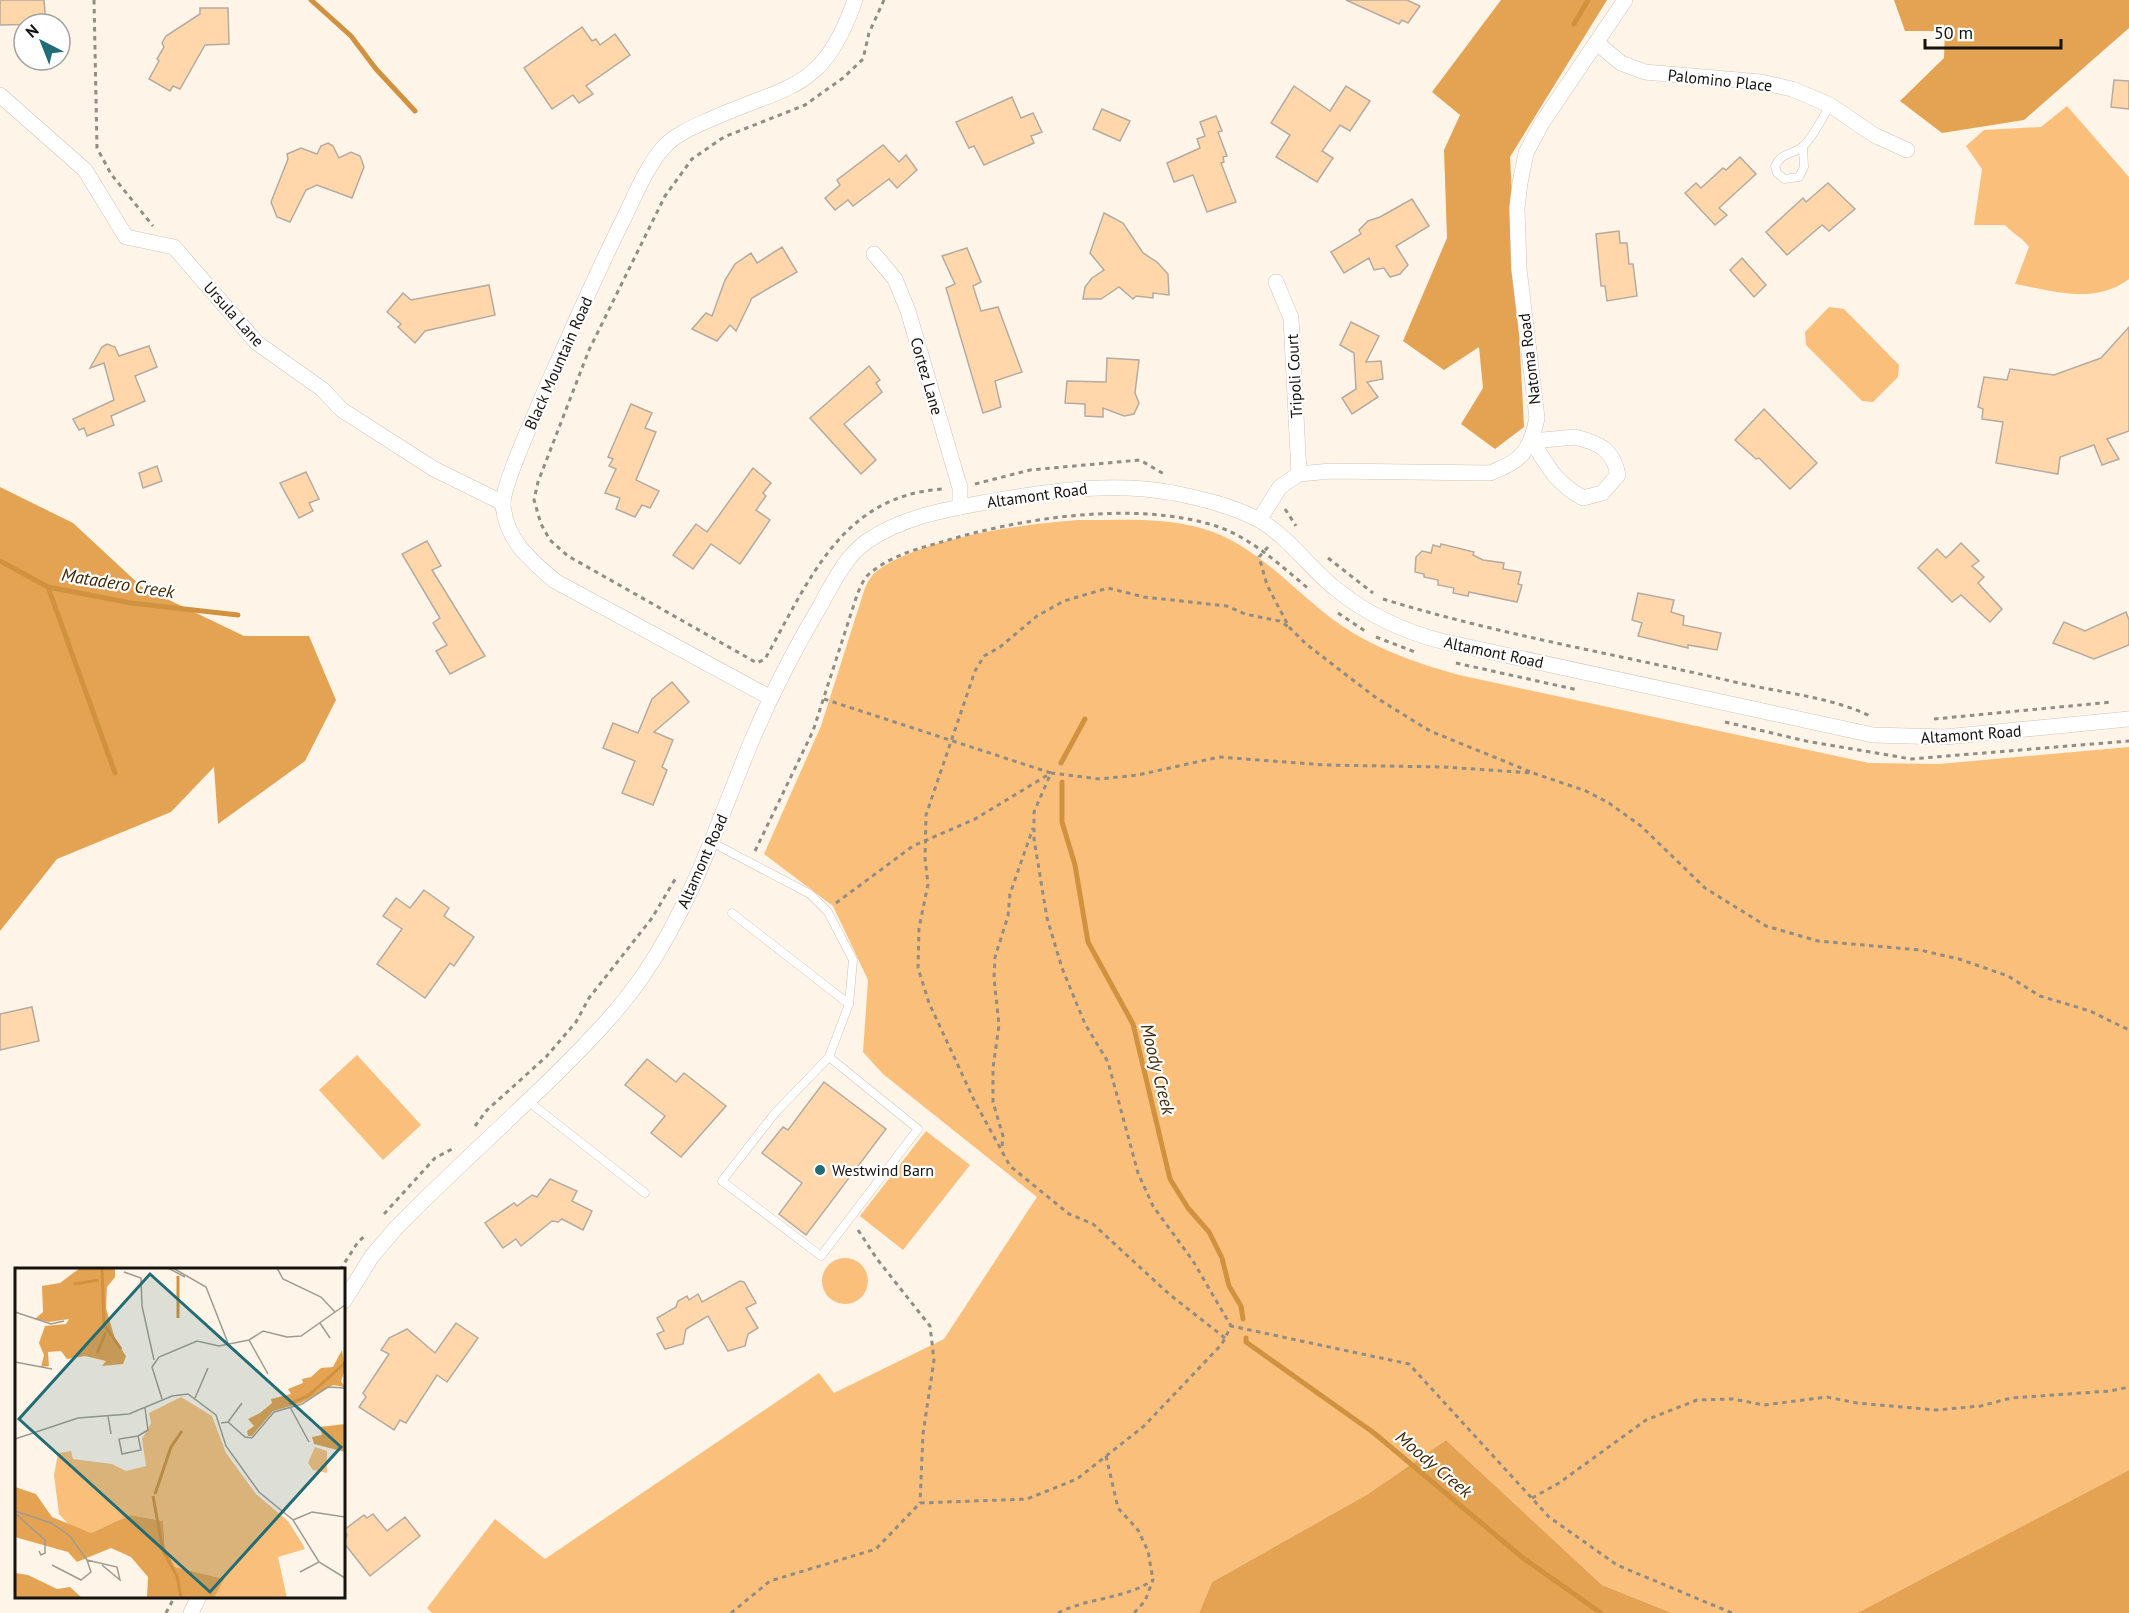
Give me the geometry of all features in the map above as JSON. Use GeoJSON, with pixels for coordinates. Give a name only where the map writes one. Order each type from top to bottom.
{"type":"FeatureCollection","features":[{"type":"Feature","properties":{"kind":"street","name":"Black Mountain Road"},"geometry":{"type":"LineString","coordinates":[[503,503],[518,454],[579,312],[638,189],[663,147],[687,130],[794,86],[811,74],[828,58],[839,41],[855,0]]}},
{"type":"Feature","properties":{"kind":"street","name":"Natoma Road"},"geometry":{"type":"LineString","coordinates":[[1532,441],[1537,418],[1520,269],[1516,208],[1526,153],[1542,123],[1626,0]]}},
{"type":"Feature","properties":{"kind":"street","name":"Palomino Place"},"geometry":{"type":"LineString","coordinates":[[1598,43],[1621,63],[1645,72],[1761,82],[1792,89],[1830,105],[1874,135],[1907,150]]}},
{"type":"Feature","properties":{"kind":"street","name":"Ursula Lane"},"geometry":{"type":"LineString","coordinates":[[0,95],[85,171],[126,237],[177,249],[257,343],[322,389],[342,410],[434,469],[503,503]]}},
{"type":"Feature","properties":{"kind":"street","name":"Cortez Lane"},"geometry":{"type":"LineString","coordinates":[[873,254],[895,279],[908,311],[960,488],[960,507]]}},
{"type":"Feature","properties":{"kind":"street","name":"Tripoli Court"},"geometry":{"type":"LineString","coordinates":[[1276,282],[1291,318],[1299,474]]}},
{"type":"Feature","properties":{"kind":"street"},"geometry":{"type":"LineString","coordinates":[[1259,520],[1280,487],[1299,474],[1331,471],[1490,473],[1510,465],[1523,454],[1532,441],[1575,437],[1601,444],[1615,459],[1618,475],[1602,493],[1583,498],[1555,478],[1532,441]]}},
{"type":"Feature","properties":{"kind":"street","name":"Altamont Road"},"geometry":{"type":"LineString","coordinates":[[345,1299],[372,1256],[396,1227],[596,1034],[644,975],[682,909],[712,843],[771,698],[810,624],[849,558],[865,543],[897,524],[960,507],[1075,487],[1122,486],[1170,492],[1216,502],[1259,520],[1281,537],[1335,589],[1386,622],[1416,634],[1792,719],[1873,735],[1903,738],[1945,737],[2129,719]]}},
{"type":"Feature","properties":{"kind":"street"},"geometry":{"type":"LineString","coordinates":[[503,503],[515,541],[527,557],[555,581],[771,698]]}},
{"type":"Feature","properties":{"kind":"street"},"geometry":{"type":"LineString","coordinates":[[191,1613],[198,1598]]}},
{"type":"Feature","properties":{"kind":"lane"},"geometry":{"type":"LineString","coordinates":[[1803,147],[1786,153],[1778,160],[1775,166],[1777,173],[1784,179],[1799,177],[1804,167],[1803,147],[1830,105]]}},
{"type":"Feature","properties":{"kind":"lane"},"geometry":{"type":"LineString","coordinates":[[712,843],[810,894],[828,912],[853,960],[849,1004],[829,1057],[775,1113],[722,1181],[821,1256],[918,1129],[829,1057]]}},
{"type":"Feature","properties":{"kind":"lane"},"geometry":{"type":"LineString","coordinates":[[732,913],[849,1004]]}},
{"type":"Feature","properties":{"kind":"lane"},"geometry":{"type":"LineString","coordinates":[[528,1101],[645,1193]]}},
{"type":"Feature","properties":{"kind":"path"},"geometry":{"type":"LineString","coordinates":[[94,0],[98,148],[111,174],[168,246]]}},
{"type":"Feature","properties":{"kind":"path"},"geometry":{"type":"LineString","coordinates":[[749,863],[786,790],[824,699],[857,595],[866,576],[902,554],[1020,522],[1065,517],[1155,515],[1216,526],[1238,535],[1263,551],[1313,593]]}},
{"type":"Feature","properties":{"kind":"path"},"geometry":{"type":"LineString","coordinates":[[1281,537],[1259,557],[1262,572],[1289,627]]}},
{"type":"Feature","properties":{"kind":"path"},"geometry":{"type":"LineString","coordinates":[[1225,1339],[1169,1294],[1093,1224],[1069,1214],[1019,1176],[1010,1166],[1002,1148],[984,1120],[929,1003],[918,968],[921,944],[919,928],[928,884],[925,841],[929,800],[953,740],[975,671],[984,656],[1000,647],[1037,616],[1064,601],[1108,588],[1144,597],[1227,606],[1245,614],[1280,621],[1375,697],[1430,731],[1533,773],[1578,788],[1609,803],[1641,826],[1705,888],[1766,926],[1818,941],[1920,950],[1959,959],[2008,976],[2040,996],[2090,1011],[2129,1030]]}},
{"type":"Feature","properties":{"kind":"path"},"geometry":{"type":"LineString","coordinates":[[1336,612],[1382,639],[1417,653]]}},
{"type":"Feature","properties":{"kind":"path"},"geometry":{"type":"LineString","coordinates":[[1451,662],[1588,692]]}},
{"type":"Feature","properties":{"kind":"path"},"geometry":{"type":"LineString","coordinates":[[824,699],[1051,773],[1100,779],[1138,774],[1219,757],[1325,765],[1444,767],[1533,773]]}},
{"type":"Feature","properties":{"kind":"path"},"geometry":{"type":"LineString","coordinates":[[1714,719],[1806,741],[1911,759],[2129,741]]}},
{"type":"Feature","properties":{"kind":"path"},"geometry":{"type":"LineString","coordinates":[[1051,773],[1035,812],[1034,839],[1047,918],[1062,968],[1085,1024],[1108,1062],[1138,1173],[1153,1206],[1193,1261],[1231,1326],[1409,1364],[1549,1517],[1617,1565],[1732,1613]]}},
{"type":"Feature","properties":{"kind":"path"},"geometry":{"type":"LineString","coordinates":[[828,912],[913,846],[975,819],[1051,773]]}},
{"type":"Feature","properties":{"kind":"path"},"geometry":{"type":"LineString","coordinates":[[1002,1148],[1003,1136],[993,1102],[993,1068],[999,1025],[994,978],[995,957],[1008,916],[1010,894],[1034,822]]}},
{"type":"Feature","properties":{"kind":"path"},"geometry":{"type":"LineString","coordinates":[[472,1131],[487,1110],[546,1057],[576,1022],[589,998],[652,918],[679,874]]}},
{"type":"Feature","properties":{"kind":"path"},"geometry":{"type":"LineString","coordinates":[[382,1217],[435,1158],[459,1146]]}},
{"type":"Feature","properties":{"kind":"path"},"geometry":{"type":"LineString","coordinates":[[731,1613],[770,1581],[876,1549],[920,1503],[923,1434],[934,1360],[930,1326],[860,1234],[852,1215]]}},
{"type":"Feature","properties":{"kind":"path"},"geometry":{"type":"LineString","coordinates":[[341,1268],[358,1242],[371,1230]]}},
{"type":"Feature","properties":{"kind":"path"},"geometry":{"type":"LineString","coordinates":[[920,1503],[1027,1499],[1077,1479],[1144,1426],[1225,1339],[1231,1326]]}},
{"type":"Feature","properties":{"kind":"path"},"geometry":{"type":"LineString","coordinates":[[1532,1498],[1559,1483],[1646,1420],[1697,1400],[1733,1399],[1764,1405],[1827,1397],[1857,1403],[1936,1410],[1981,1406],[2011,1398],[2110,1391],[2129,1387]]}},
{"type":"Feature","properties":{"kind":"path"},"geometry":{"type":"LineString","coordinates":[[1106,1456],[1118,1508],[1138,1530],[1148,1551],[1153,1580],[1145,1601],[1134,1613]]}},
{"type":"Feature","properties":{"kind":"path"},"geometry":{"type":"LineString","coordinates":[[1058,1613],[1076,1603],[1136,1591],[1153,1580]]}},
{"type":"Feature","properties":{"kind":"path"},"geometry":{"type":"LineString","coordinates":[[166,1613],[174,1598]]}},
{"type":"Feature","properties":{"kind":"shaded area"},"geometry":{"type":"Polygon","coordinates":[[[1501,0],[1607,0],[1510,157],[1524,427],[1495,449],[1461,424],[1483,388],[1479,347],[1444,370],[1403,341],[1447,238],[1444,150],[1460,115],[1432,92],[1501,0]]]}},
{"type":"Feature","properties":{"kind":"shaded area"},"geometry":{"type":"Polygon","coordinates":[[[1894,0],[2129,0],[2129,28],[2024,120],[1942,133],[1900,101],[1944,58],[1945,31],[1905,31],[1894,0]]]}},
{"type":"Feature","properties":{"kind":"shaded area"},"geometry":{"type":"Polygon","coordinates":[[[2067,106],[2129,177],[2129,279],[2102,292],[2074,294],[2015,284],[2029,247],[2005,225],[1974,225],[1982,169],[1966,146],[1984,130],[2041,127],[2067,106]]]}},
{"type":"Feature","properties":{"kind":"shaded area"},"geometry":{"type":"Polygon","coordinates":[[[1829,307],[1844,309],[1899,365],[1898,377],[1873,402],[1862,401],[1806,345],[1805,332],[1829,307]]]}},
{"type":"Feature","properties":{"kind":"shaded area"},"geometry":{"type":"Polygon","coordinates":[[[0,487],[73,523],[142,587],[244,636],[309,636],[336,700],[305,761],[218,824],[214,767],[171,812],[57,859],[0,931],[0,487]]]}},
{"type":"Feature","properties":{"kind":"shaded area"},"geometry":{"type":"Polygon","coordinates":[[[1079,520],[1171,522],[1186,524],[1220,535],[1254,555],[1331,618],[1361,637],[1408,659],[1459,675],[1869,763],[1939,764],[2129,747],[2129,1470],[1857,1613],[1672,1613],[1602,1585],[1446,1440],[1368,1494],[1212,1582],[1199,1613],[432,1613],[427,1608],[495,1519],[545,1559],[819,1373],[834,1393],[944,1339],[1037,1197],[883,1074],[863,1052],[868,980],[833,906],[764,854],[821,726],[864,590],[874,573],[901,557],[950,540],[1004,529],[1079,520]]]}},
{"type":"Feature","properties":{"kind":"shaded area"},"geometry":{"type":"Polygon","coordinates":[[[357,1055],[421,1125],[383,1160],[319,1090],[357,1055]]]}},
{"type":"Feature","properties":{"kind":"shaded area"},"geometry":{"type":"Polygon","coordinates":[[[926,1131],[970,1165],[903,1250],[860,1216],[926,1131]]]}},
{"type":"Feature","properties":{"kind":"shaded area"},"geometry":{"type":"Polygon","coordinates":[[[845,1258],[861,1265],[868,1281],[861,1297],[845,1304],[829,1297],[822,1281],[829,1265],[845,1258]]]}},
{"type":"Feature","properties":{"kind":"shaded area"},"geometry":{"type":"Polygon","coordinates":[[[1446,1440],[1602,1585],[1672,1613],[1199,1613],[1212,1582],[1368,1494],[1446,1440]]]}},
{"type":"Feature","properties":{"kind":"shaded area"},"geometry":{"type":"Polygon","coordinates":[[[2129,1470],[2129,1613],[1857,1613],[2129,1470]]]}},
{"type":"Feature","properties":{"kind":"building"},"geometry":{"type":"Polygon","coordinates":[[[0,0],[44,0],[45,12],[12,12],[12,25],[0,25],[0,0]]]}},
{"type":"Feature","properties":{"kind":"building"},"geometry":{"type":"Polygon","coordinates":[[[1346,0],[1407,0],[1420,6],[1408,23],[1402,20],[1399,24],[1346,0]]]}},
{"type":"Feature","properties":{"kind":"building"},"geometry":{"type":"Polygon","coordinates":[[[200,8],[228,8],[229,44],[205,45],[180,89],[173,86],[170,91],[149,79],[159,61],[157,59],[164,47],[162,43],[166,36],[200,14],[200,8]]]}},
{"type":"Feature","properties":{"kind":"building"},"geometry":{"type":"Polygon","coordinates":[[[582,27],[592,41],[596,39],[600,45],[615,34],[630,55],[586,86],[593,94],[579,103],[573,95],[552,109],[524,68],[582,27]]]}},
{"type":"Feature","properties":{"kind":"building"},"geometry":{"type":"Polygon","coordinates":[[[2114,80],[2129,81],[2129,109],[2111,107],[2114,80]]]}},
{"type":"Feature","properties":{"kind":"building"},"geometry":{"type":"Polygon","coordinates":[[[1294,86],[1330,111],[1346,86],[1370,101],[1350,131],[1340,125],[1322,151],[1333,158],[1317,182],[1276,157],[1290,135],[1271,123],[1294,86]]]}},
{"type":"Feature","properties":{"kind":"building"},"geometry":{"type":"Polygon","coordinates":[[[1012,97],[1021,118],[1033,113],[1042,132],[1031,136],[1034,143],[984,165],[974,146],[969,148],[956,122],[1012,97]]]}},
{"type":"Feature","properties":{"kind":"building"},"geometry":{"type":"Polygon","coordinates":[[[1102,109],[1130,121],[1120,141],[1093,129],[1102,109]]]}},
{"type":"Feature","properties":{"kind":"building"},"geometry":{"type":"Polygon","coordinates":[[[1216,116],[1222,131],[1218,132],[1227,156],[1223,157],[1224,162],[1221,163],[1236,202],[1207,212],[1193,175],[1174,182],[1167,163],[1200,148],[1197,139],[1205,136],[1200,122],[1216,116]]]}},
{"type":"Feature","properties":{"kind":"building"},"geometry":{"type":"Polygon","coordinates":[[[328,143],[333,146],[339,158],[351,152],[360,156],[364,167],[352,198],[317,185],[306,190],[290,222],[277,217],[271,202],[288,159],[287,154],[301,148],[317,154],[321,146],[328,143]]]}},
{"type":"Feature","properties":{"kind":"building"},"geometry":{"type":"Polygon","coordinates":[[[883,145],[899,162],[906,155],[917,170],[897,188],[889,179],[853,206],[848,200],[835,210],[825,198],[840,185],[837,180],[883,145]]]}},
{"type":"Feature","properties":{"kind":"building"},"geometry":{"type":"Polygon","coordinates":[[[1740,157],[1756,174],[1719,208],[1727,215],[1715,225],[1685,193],[1696,183],[1701,188],[1723,168],[1726,170],[1740,157]]]}},
{"type":"Feature","properties":{"kind":"building"},"geometry":{"type":"Polygon","coordinates":[[[1828,183],[1855,209],[1829,231],[1822,225],[1787,255],[1766,232],[1803,198],[1806,202],[1828,183]]]}},
{"type":"Feature","properties":{"kind":"building"},"geometry":{"type":"Polygon","coordinates":[[[1412,199],[1429,226],[1396,246],[1408,265],[1400,274],[1390,277],[1384,268],[1374,270],[1369,258],[1344,273],[1331,252],[1361,234],[1359,230],[1368,221],[1412,199]]]}},
{"type":"Feature","properties":{"kind":"building"},"geometry":{"type":"Polygon","coordinates":[[[1104,213],[1123,223],[1143,253],[1157,262],[1168,274],[1169,295],[1153,293],[1153,298],[1136,296],[1133,299],[1119,287],[1101,299],[1083,299],[1085,287],[1092,278],[1104,270],[1090,253],[1104,213]]]}},
{"type":"Feature","properties":{"kind":"building"},"geometry":{"type":"Polygon","coordinates":[[[1619,231],[1620,243],[1627,243],[1629,264],[1633,264],[1637,296],[1607,301],[1605,286],[1601,286],[1596,234],[1619,231]]]}},
{"type":"Feature","properties":{"kind":"building"},"geometry":{"type":"Polygon","coordinates":[[[782,247],[797,272],[752,298],[736,331],[730,325],[717,341],[692,329],[706,313],[712,316],[725,280],[735,264],[751,253],[757,263],[782,247]]]}},
{"type":"Feature","properties":{"kind":"building"},"geometry":{"type":"Polygon","coordinates":[[[967,248],[981,282],[973,286],[981,311],[998,307],[1022,372],[995,381],[1001,407],[983,413],[946,288],[955,284],[942,256],[967,248]]]}},
{"type":"Feature","properties":{"kind":"building"},"geometry":{"type":"Polygon","coordinates":[[[1742,258],[1766,285],[1754,297],[1730,270],[1742,258]]]}},
{"type":"Feature","properties":{"kind":"building"},"geometry":{"type":"Polygon","coordinates":[[[489,285],[495,315],[425,331],[415,343],[398,327],[401,324],[387,312],[403,293],[411,300],[489,285]]]}},
{"type":"Feature","properties":{"kind":"building"},"geometry":{"type":"Polygon","coordinates":[[[1351,322],[1379,336],[1366,362],[1381,361],[1383,379],[1367,382],[1378,397],[1352,414],[1342,398],[1356,389],[1354,353],[1340,345],[1351,322]]]}},
{"type":"Feature","properties":{"kind":"building"},"geometry":{"type":"Polygon","coordinates":[[[2129,327],[2129,431],[2107,439],[2119,459],[2102,465],[2094,445],[2060,457],[2058,474],[1996,463],[2003,422],[1982,419],[1983,409],[1978,407],[1984,377],[2007,380],[2010,369],[2054,375],[2101,358],[2129,327]]]}},
{"type":"Feature","properties":{"kind":"building"},"geometry":{"type":"Polygon","coordinates":[[[107,344],[115,347],[119,356],[149,346],[157,367],[135,376],[145,401],[111,416],[114,425],[87,436],[84,428],[79,430],[73,419],[114,400],[104,363],[90,368],[102,347],[107,344]]]}},
{"type":"Feature","properties":{"kind":"building"},"geometry":{"type":"Polygon","coordinates":[[[1107,358],[1139,360],[1135,393],[1139,403],[1134,414],[1124,416],[1103,408],[1103,417],[1085,416],[1085,404],[1065,403],[1067,381],[1106,382],[1107,358]]]}},
{"type":"Feature","properties":{"kind":"building"},"geometry":{"type":"Polygon","coordinates":[[[869,366],[880,380],[876,383],[882,392],[844,424],[876,460],[861,474],[810,418],[869,366]]]}},
{"type":"Feature","properties":{"kind":"building"},"geometry":{"type":"Polygon","coordinates":[[[631,404],[652,413],[645,428],[656,432],[636,480],[659,491],[650,508],[642,505],[635,517],[616,509],[620,498],[605,493],[616,469],[609,466],[613,459],[608,457],[631,404]]]}},
{"type":"Feature","properties":{"kind":"building"},"geometry":{"type":"Polygon","coordinates":[[[1764,409],[1817,463],[1790,489],[1759,458],[1756,459],[1735,440],[1764,409]]]}},
{"type":"Feature","properties":{"kind":"building"},"geometry":{"type":"Polygon","coordinates":[[[157,466],[162,481],[143,488],[139,473],[157,466]]]}},
{"type":"Feature","properties":{"kind":"building"},"geometry":{"type":"Polygon","coordinates":[[[753,468],[771,483],[763,493],[766,496],[756,510],[770,520],[740,564],[711,544],[693,569],[673,555],[696,524],[707,532],[753,468]]]}},
{"type":"Feature","properties":{"kind":"building"},"geometry":{"type":"Polygon","coordinates":[[[306,472],[319,499],[309,503],[313,511],[299,518],[280,483],[306,472]]]}},
{"type":"Feature","properties":{"kind":"building"},"geometry":{"type":"Polygon","coordinates":[[[427,541],[441,566],[432,570],[485,656],[450,674],[436,651],[447,645],[433,623],[440,618],[402,554],[427,541]]]}},
{"type":"Feature","properties":{"kind":"building"},"geometry":{"type":"Polygon","coordinates":[[[1961,543],[1979,561],[1972,566],[1984,577],[1978,583],[2002,609],[1990,622],[1961,595],[1952,602],[1918,568],[1937,549],[1946,558],[1961,543]]]}},
{"type":"Feature","properties":{"kind":"building"},"geometry":{"type":"Polygon","coordinates":[[[1441,544],[1474,552],[1473,555],[1483,560],[1504,563],[1503,569],[1521,572],[1518,584],[1522,585],[1517,602],[1469,592],[1468,596],[1453,593],[1454,588],[1438,585],[1438,580],[1415,572],[1416,557],[1422,551],[1431,553],[1433,545],[1440,547],[1441,544]]]}},
{"type":"Feature","properties":{"kind":"building"},"geometry":{"type":"Polygon","coordinates":[[[1638,593],[1674,600],[1671,612],[1684,616],[1683,625],[1721,633],[1717,650],[1688,645],[1688,648],[1638,636],[1642,623],[1632,620],[1638,593]]]}},
{"type":"Feature","properties":{"kind":"building"},"geometry":{"type":"Polygon","coordinates":[[[2126,612],[2129,620],[2129,645],[2094,659],[2053,643],[2064,622],[2085,631],[2126,612]]]}},
{"type":"Feature","properties":{"kind":"building"},"geometry":{"type":"Polygon","coordinates":[[[672,682],[689,702],[654,732],[673,740],[662,767],[667,770],[653,805],[622,793],[635,761],[603,748],[613,723],[638,733],[652,699],[672,682]]]}},
{"type":"Feature","properties":{"kind":"building"},"geometry":{"type":"Polygon","coordinates":[[[424,890],[449,908],[444,916],[474,937],[454,966],[450,963],[425,998],[377,964],[402,929],[383,916],[396,898],[410,908],[424,890]]]}},
{"type":"Feature","properties":{"kind":"building"},"geometry":{"type":"Polygon","coordinates":[[[32,1007],[39,1041],[0,1050],[0,1014],[32,1007]]]}},
{"type":"Feature","properties":{"kind":"building"},"geometry":{"type":"Polygon","coordinates":[[[647,1059],[676,1082],[684,1073],[726,1106],[681,1157],[651,1133],[665,1116],[625,1085],[647,1059]]]}},
{"type":"Feature","properties":{"kind":"building","name":"Westwind Barn"},"geometry":{"type":"Polygon","coordinates":[[[824,1082],[886,1129],[806,1235],[779,1214],[802,1183],[762,1153],[783,1127],[788,1130],[824,1082]]]}},
{"type":"Feature","properties":{"kind":"building"},"geometry":{"type":"Polygon","coordinates":[[[550,1179],[577,1191],[572,1201],[592,1211],[583,1230],[562,1219],[558,1222],[552,1221],[521,1246],[516,1239],[503,1248],[485,1223],[514,1203],[517,1206],[532,1195],[537,1197],[550,1179]]]}},
{"type":"Feature","properties":{"kind":"building"},"geometry":{"type":"Polygon","coordinates":[[[740,1281],[744,1282],[756,1303],[746,1308],[758,1328],[748,1334],[745,1346],[728,1351],[708,1316],[686,1329],[683,1344],[665,1349],[657,1334],[664,1331],[657,1318],[676,1307],[678,1301],[687,1296],[689,1300],[698,1294],[702,1302],[740,1281]]]}},
{"type":"Feature","properties":{"kind":"building"},"geometry":{"type":"Polygon","coordinates":[[[456,1323],[478,1338],[447,1382],[437,1375],[406,1423],[400,1420],[394,1430],[359,1407],[366,1397],[363,1393],[389,1354],[381,1350],[389,1338],[407,1329],[435,1353],[456,1323]]]}},
{"type":"Feature","properties":{"kind":"building"},"geometry":{"type":"Polygon","coordinates":[[[373,1514],[387,1531],[405,1517],[420,1536],[370,1576],[345,1544],[347,1535],[345,1529],[364,1515],[367,1518],[373,1514]]]}},
{"type":"Feature","properties":{"kind":"waterway"},"geometry":{"type":"LineString","coordinates":[[311,0],[351,36],[376,69],[415,111]]}},
{"type":"Feature","properties":{"kind":"waterway"},"geometry":{"type":"LineString","coordinates":[[1574,24],[1588,0]]}},
{"type":"Feature","properties":{"kind":"waterway","name":"Matadero Creek"},"geometry":{"type":"LineString","coordinates":[[0,561],[48,587],[131,603],[238,615]]}},
{"type":"Feature","properties":{"kind":"waterway"},"geometry":{"type":"LineString","coordinates":[[48,587],[115,773]]}},
{"type":"Feature","properties":{"kind":"waterway","name":"Moody Creek"},"geometry":{"type":"LineString","coordinates":[[1061,763],[1085,719]]}},
{"type":"Feature","properties":{"kind":"waterway","name":"Moody Creek"},"geometry":{"type":"LineString","coordinates":[[1062,782],[1062,822],[1075,865],[1088,942],[1133,1024],[1170,1179],[1188,1208],[1209,1232],[1222,1258],[1229,1286],[1241,1306],[1243,1319]]}},
{"type":"Feature","properties":{"kind":"waterway","name":"Moody Creek"},"geometry":{"type":"LineString","coordinates":[[1246,1338],[1246,1342],[1374,1433],[1523,1558],[1601,1613]]}},
{"type":"Feature","properties":{"kind":"place","name":"Westwind Barn"},"geometry":{"type":"Point","coordinates":[820,1170]}}]}
